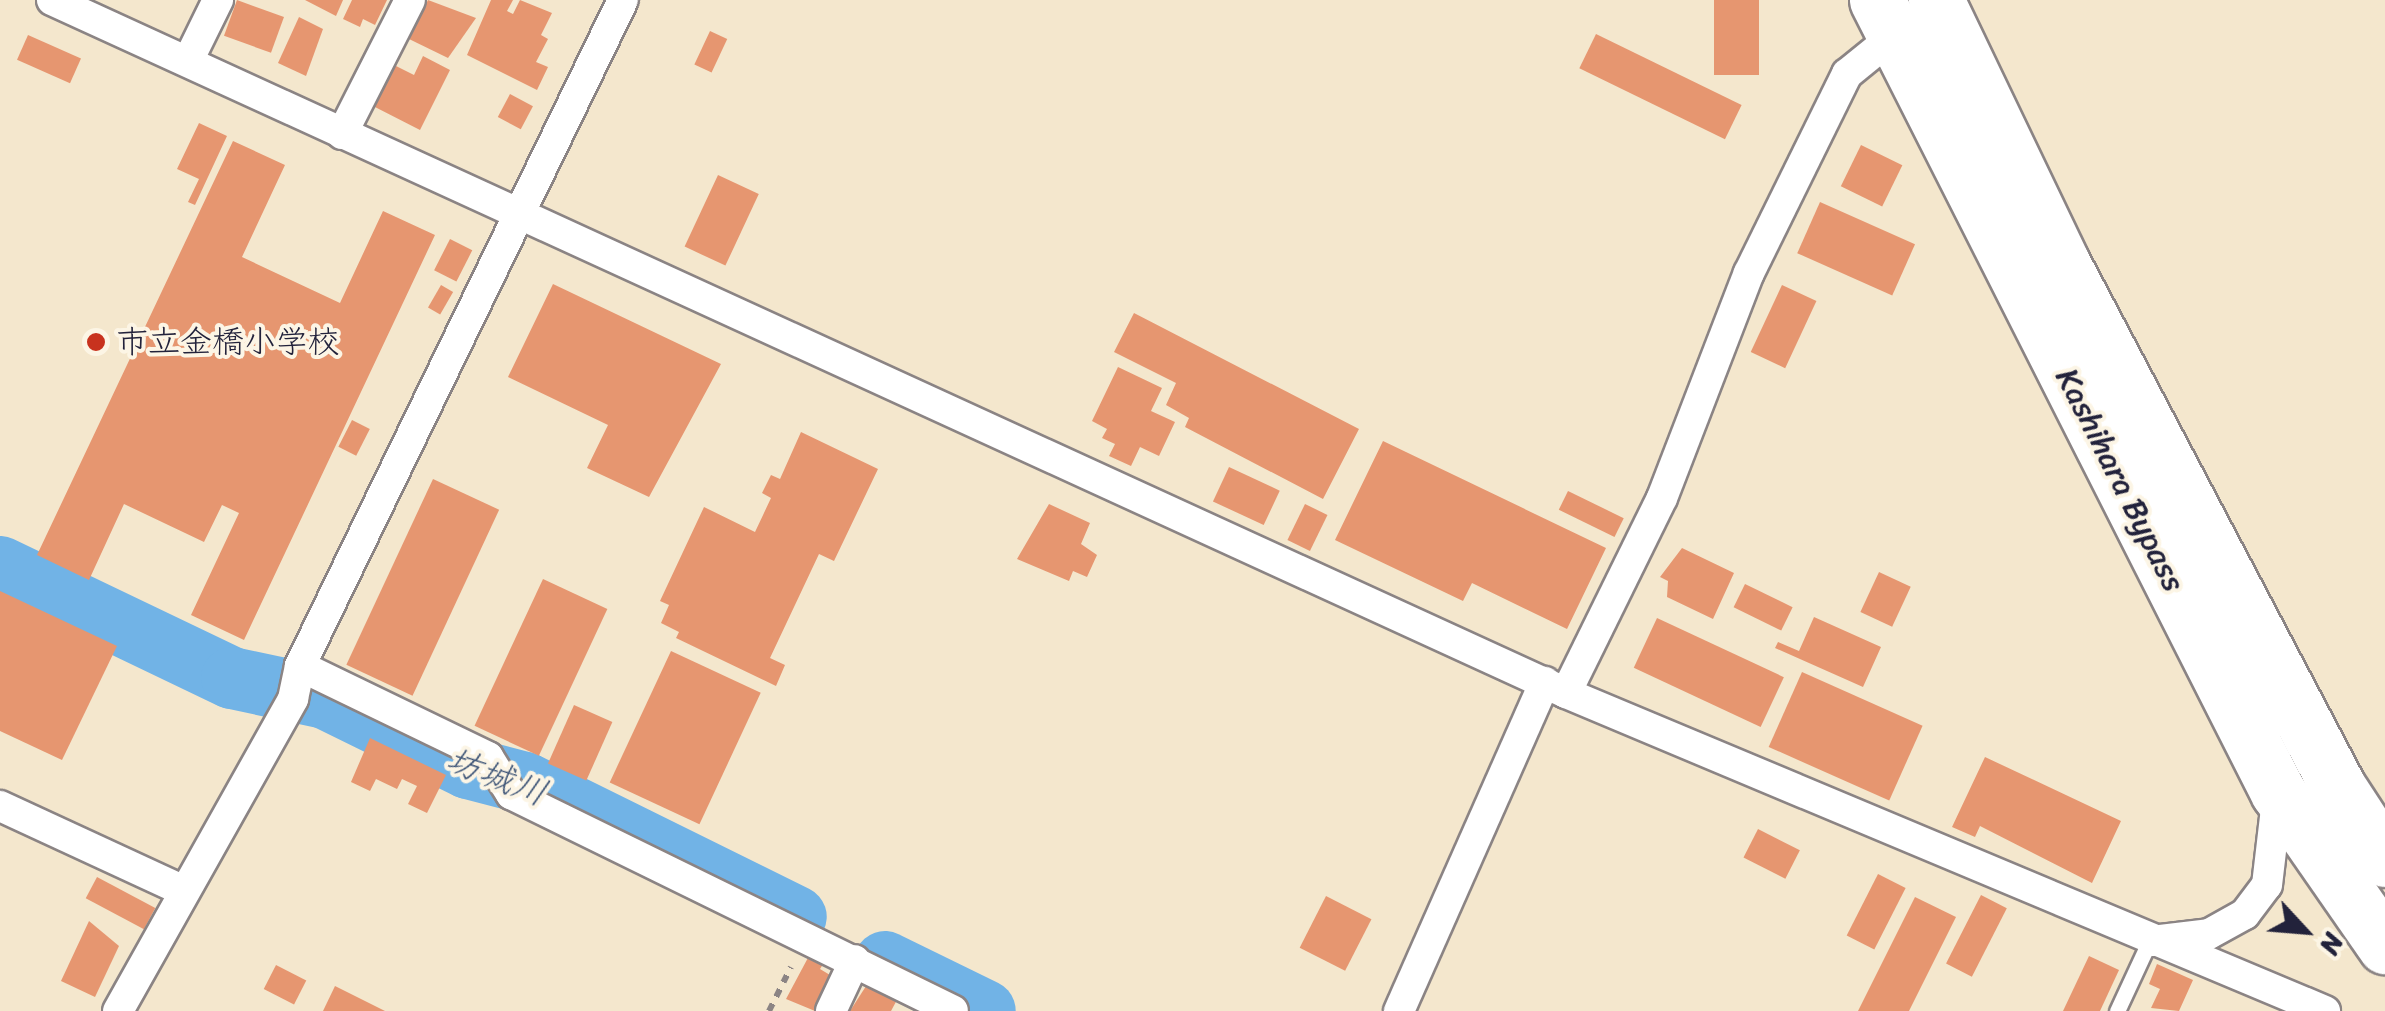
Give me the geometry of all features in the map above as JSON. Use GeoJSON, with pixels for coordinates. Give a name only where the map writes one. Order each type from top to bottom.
{"type":"FeatureCollection","features":[{"type":"Feature","properties":{"kind":"highway","name":"Kashihara Bypass"},"geometry":{"type":"LineString","coordinates":[[1936,0],[2063,265],[2338,787],[2385,858]]}},
{"type":"Feature","properties":{"kind":"highway","name":"Kashihara Bypass"},"geometry":{"type":"LineString","coordinates":[[1886,18],[2278,792],[2385,946]]}},
{"type":"Feature","properties":{"kind":"street"},"geometry":{"type":"LineString","coordinates":[[52,0],[1556,687],[2149,942],[2325,1011]]}},
{"type":"Feature","properties":{"kind":"street"},"geometry":{"type":"LineString","coordinates":[[188,61],[218,0]]}},
{"type":"Feature","properties":{"kind":"street"},"geometry":{"type":"LineString","coordinates":[[342,134],[410,0]]}},
{"type":"Feature","properties":{"kind":"street"},"geometry":{"type":"LineString","coordinates":[[118,1011],[297,682],[623,0]]}},
{"type":"Feature","properties":{"kind":"street"},"geometry":{"type":"LineString","coordinates":[[1398,1011],[1556,687],[1662,498],[1749,274],[1847,74],[1886,18]]}},
{"type":"Feature","properties":{"kind":"street"},"geometry":{"type":"LineString","coordinates":[[297,682],[497,774],[954,1011]]}},
{"type":"Feature","properties":{"kind":"street"},"geometry":{"type":"LineString","coordinates":[[2149,942],[2209,934],[2245,914],[2267,885],[2278,792]]}},
{"type":"Feature","properties":{"kind":"street"},"geometry":{"type":"LineString","coordinates":[[0,806],[184,891]]}},
{"type":"Feature","properties":{"kind":"street"},"geometry":{"type":"LineString","coordinates":[[831,1011],[854,960]]}},
{"type":"Feature","properties":{"kind":"lane"},"geometry":{"type":"LineString","coordinates":[[2118,1011],[2149,942]]}},
{"type":"Feature","properties":{"kind":"path"},"geometry":{"type":"LineString","coordinates":[[769,1011],[806,934]]}},
{"type":"Feature","properties":{"kind":"building"},"geometry":{"type":"Polygon","coordinates":[[[237,0],[284,17],[271,53],[224,36],[237,0]]]}},
{"type":"Feature","properties":{"kind":"building"},"geometry":{"type":"Polygon","coordinates":[[[305,0],[343,0],[336,16],[305,0]]]}},
{"type":"Feature","properties":{"kind":"building"},"geometry":{"type":"Polygon","coordinates":[[[352,0],[387,0],[375,25],[363,19],[360,27],[343,19],[352,0]]]}},
{"type":"Feature","properties":{"kind":"building"},"geometry":{"type":"Polygon","coordinates":[[[428,0],[476,18],[448,58],[409,39],[428,0]]]}},
{"type":"Feature","properties":{"kind":"building"},"geometry":{"type":"Polygon","coordinates":[[[491,0],[513,0],[507,11],[513,14],[520,0],[552,13],[541,35],[548,39],[536,62],[548,67],[537,90],[467,55],[491,0]]]}},
{"type":"Feature","properties":{"kind":"building"},"geometry":{"type":"Polygon","coordinates":[[[1714,0],[1759,0],[1759,75],[1714,75],[1714,0]]]}},
{"type":"Feature","properties":{"kind":"building"},"geometry":{"type":"Polygon","coordinates":[[[299,17],[323,29],[306,76],[278,63],[299,17]]]}},
{"type":"Feature","properties":{"kind":"building"},"geometry":{"type":"Polygon","coordinates":[[[710,31],[727,39],[712,73],[694,65],[710,31]]]}},
{"type":"Feature","properties":{"kind":"building"},"geometry":{"type":"Polygon","coordinates":[[[1596,34],[1742,105],[1725,139],[1579,68],[1596,34]]]}},
{"type":"Feature","properties":{"kind":"building"},"geometry":{"type":"Polygon","coordinates":[[[28,35],[81,59],[70,83],[17,60],[28,35]]]}},
{"type":"Feature","properties":{"kind":"building"},"geometry":{"type":"Polygon","coordinates":[[[423,56],[450,70],[420,130],[373,106],[394,65],[414,75],[423,56]]]}},
{"type":"Feature","properties":{"kind":"building"},"geometry":{"type":"Polygon","coordinates":[[[510,94],[533,106],[521,129],[498,117],[510,94]]]}},
{"type":"Feature","properties":{"kind":"building"},"geometry":{"type":"Polygon","coordinates":[[[199,123],[227,136],[195,205],[188,202],[199,179],[177,169],[199,123]]]}},
{"type":"Feature","properties":{"kind":"building"},"geometry":{"type":"Polygon","coordinates":[[[233,141],[285,165],[242,257],[340,303],[383,211],[435,235],[244,640],[191,615],[239,513],[222,505],[204,542],[124,504],[89,580],[37,555],[233,141]]]}},
{"type":"Feature","properties":{"kind":"building"},"geometry":{"type":"Polygon","coordinates":[[[1861,145],[1902,165],[1882,207],[1841,186],[1861,145]]]}},
{"type":"Feature","properties":{"kind":"building"},"geometry":{"type":"Polygon","coordinates":[[[718,175],[759,194],[725,266],[685,247],[718,175]]]}},
{"type":"Feature","properties":{"kind":"building"},"geometry":{"type":"Polygon","coordinates":[[[1820,202],[1915,244],[1892,295],[1797,253],[1820,202]]]}},
{"type":"Feature","properties":{"kind":"building"},"geometry":{"type":"Polygon","coordinates":[[[450,239],[472,250],[456,282],[434,270],[450,239]]]}},
{"type":"Feature","properties":{"kind":"building"},"geometry":{"type":"Polygon","coordinates":[[[553,284],[721,364],[649,497],[587,468],[608,425],[508,377],[553,284]]]}},
{"type":"Feature","properties":{"kind":"building"},"geometry":{"type":"Polygon","coordinates":[[[441,285],[453,292],[440,315],[428,308],[441,285]]]}},
{"type":"Feature","properties":{"kind":"building"},"geometry":{"type":"Polygon","coordinates":[[[1782,285],[1816,301],[1785,368],[1751,352],[1782,285]]]}},
{"type":"Feature","properties":{"kind":"building"},"geometry":{"type":"Polygon","coordinates":[[[1134,313],[1359,429],[1323,499],[1185,427],[1189,418],[1166,405],[1176,383],[1114,352],[1134,313]]]}},
{"type":"Feature","properties":{"kind":"building"},"geometry":{"type":"Polygon","coordinates":[[[1118,367],[1162,388],[1151,411],[1175,422],[1159,456],[1140,447],[1131,466],[1109,456],[1115,444],[1102,438],[1107,429],[1092,421],[1118,367]]]}},
{"type":"Feature","properties":{"kind":"building"},"geometry":{"type":"Polygon","coordinates":[[[352,420],[370,429],[356,456],[338,447],[352,420]]]}},
{"type":"Feature","properties":{"kind":"building"},"geometry":{"type":"Polygon","coordinates":[[[801,432],[878,469],[834,561],[819,554],[770,658],[785,665],[776,686],[676,638],[679,632],[661,623],[669,605],[660,601],[704,507],[755,532],[771,498],[762,493],[771,475],[780,479],[801,432]]]}},
{"type":"Feature","properties":{"kind":"building"},"geometry":{"type":"Polygon","coordinates":[[[1383,441],[1606,548],[1567,629],[1472,583],[1463,601],[1335,540],[1383,441]]]}},
{"type":"Feature","properties":{"kind":"building"},"geometry":{"type":"Polygon","coordinates":[[[1229,467],[1280,491],[1264,525],[1213,501],[1229,467]]]}},
{"type":"Feature","properties":{"kind":"building"},"geometry":{"type":"Polygon","coordinates":[[[433,479],[499,510],[413,696],[346,665],[433,479]]]}},
{"type":"Feature","properties":{"kind":"building"},"geometry":{"type":"Polygon","coordinates":[[[1568,491],[1624,518],[1615,537],[1559,510],[1568,491]]]}},
{"type":"Feature","properties":{"kind":"building"},"geometry":{"type":"Polygon","coordinates":[[[1049,504],[1090,523],[1081,544],[1097,555],[1087,577],[1073,571],[1069,581],[1017,559],[1049,504]]]}},
{"type":"Feature","properties":{"kind":"building"},"geometry":{"type":"Polygon","coordinates":[[[1305,504],[1327,515],[1310,551],[1287,540],[1305,504]]]}},
{"type":"Feature","properties":{"kind":"building"},"geometry":{"type":"Polygon","coordinates":[[[1682,548],[1734,573],[1713,619],[1667,597],[1668,581],[1660,577],[1682,548]]]}},
{"type":"Feature","properties":{"kind":"building"},"geometry":{"type":"Polygon","coordinates":[[[1879,572],[1911,587],[1892,627],[1860,612],[1879,572]]]}},
{"type":"Feature","properties":{"kind":"building"},"geometry":{"type":"Polygon","coordinates":[[[543,579],[607,609],[539,756],[475,726],[543,579]]]}},
{"type":"Feature","properties":{"kind":"building"},"geometry":{"type":"Polygon","coordinates":[[[1745,584],[1793,607],[1781,631],[1734,607],[1745,584]]]}},
{"type":"Feature","properties":{"kind":"building"},"geometry":{"type":"Polygon","coordinates":[[[0,591],[117,646],[62,760],[0,731],[0,591]]]}},
{"type":"Feature","properties":{"kind":"building"},"geometry":{"type":"Polygon","coordinates":[[[1814,617],[1881,647],[1863,687],[1775,648],[1778,642],[1799,651],[1814,617]]]}},
{"type":"Feature","properties":{"kind":"building"},"geometry":{"type":"Polygon","coordinates":[[[1657,618],[1784,677],[1761,727],[1634,668],[1657,618]]]}},
{"type":"Feature","properties":{"kind":"building"},"geometry":{"type":"Polygon","coordinates":[[[671,651],[761,693],[699,824],[610,782],[671,651]]]}},
{"type":"Feature","properties":{"kind":"building"},"geometry":{"type":"Polygon","coordinates":[[[1802,672],[1923,726],[1889,801],[1769,747],[1802,672]]]}},
{"type":"Feature","properties":{"kind":"building"},"geometry":{"type":"Polygon","coordinates":[[[574,705],[612,722],[586,781],[548,763],[574,705]]]}},
{"type":"Feature","properties":{"kind":"building"},"geometry":{"type":"Polygon","coordinates":[[[370,738],[446,775],[427,813],[408,804],[417,786],[402,779],[397,789],[376,779],[370,791],[351,782],[370,738]]]}},
{"type":"Feature","properties":{"kind":"building"},"geometry":{"type":"Polygon","coordinates":[[[1985,757],[2121,821],[2092,883],[1980,826],[1975,837],[1952,827],[1985,757]]]}},
{"type":"Feature","properties":{"kind":"building"},"geometry":{"type":"Polygon","coordinates":[[[1758,829],[1800,850],[1785,879],[1743,858],[1758,829]]]}},
{"type":"Feature","properties":{"kind":"building"},"geometry":{"type":"Polygon","coordinates":[[[1878,874],[1906,888],[1874,950],[1847,935],[1878,874]]]}},
{"type":"Feature","properties":{"kind":"building"},"geometry":{"type":"Polygon","coordinates":[[[97,877],[155,908],[144,929],[86,898],[97,877]]]}},
{"type":"Feature","properties":{"kind":"building"},"geometry":{"type":"Polygon","coordinates":[[[1981,895],[2007,908],[1972,977],[1946,964],[1981,895]]]}},
{"type":"Feature","properties":{"kind":"building"},"geometry":{"type":"Polygon","coordinates":[[[1326,896],[1371,919],[1345,971],[1300,948],[1326,896]]]}},
{"type":"Feature","properties":{"kind":"building"},"geometry":{"type":"Polygon","coordinates":[[[1915,897],[1956,917],[1909,1011],[1858,1011],[1915,897]]]}},
{"type":"Feature","properties":{"kind":"building"},"geometry":{"type":"Polygon","coordinates":[[[89,921],[119,946],[95,997],[61,981],[89,921]]]}},
{"type":"Feature","properties":{"kind":"building"},"geometry":{"type":"Polygon","coordinates":[[[810,954],[825,961],[820,969],[830,975],[815,1011],[786,999],[810,954]]]}},
{"type":"Feature","properties":{"kind":"building"},"geometry":{"type":"Polygon","coordinates":[[[2089,956],[2119,970],[2100,1011],[2063,1011],[2089,956]]]}},
{"type":"Feature","properties":{"kind":"building"},"geometry":{"type":"Polygon","coordinates":[[[2157,964],[2193,980],[2179,1011],[2151,1008],[2160,989],[2149,984],[2157,964]]]}},
{"type":"Feature","properties":{"kind":"building"},"geometry":{"type":"Polygon","coordinates":[[[276,965],[306,980],[294,1004],[264,989],[276,965]]]}},
{"type":"Feature","properties":{"kind":"building"},"geometry":{"type":"Polygon","coordinates":[[[868,983],[898,998],[891,1011],[850,1011],[868,983]]]}},
{"type":"Feature","properties":{"kind":"building"},"geometry":{"type":"Polygon","coordinates":[[[335,986],[385,1011],[323,1011],[335,986]]]}},
{"type":"Feature","properties":{"kind":"waterway","name":"坊城川"},"geometry":{"type":"LineString","coordinates":[[0,567],[232,678],[325,698],[468,768],[525,783],[796,917]]}},
{"type":"Feature","properties":{"kind":"waterway","name":"坊城川"},"geometry":{"type":"LineString","coordinates":[[885,962],[985,1011]]}},
{"type":"Feature","properties":{"kind":"place","name":"市立金橋小学校"},"geometry":{"type":"Point","coordinates":[96,342]}}]}
